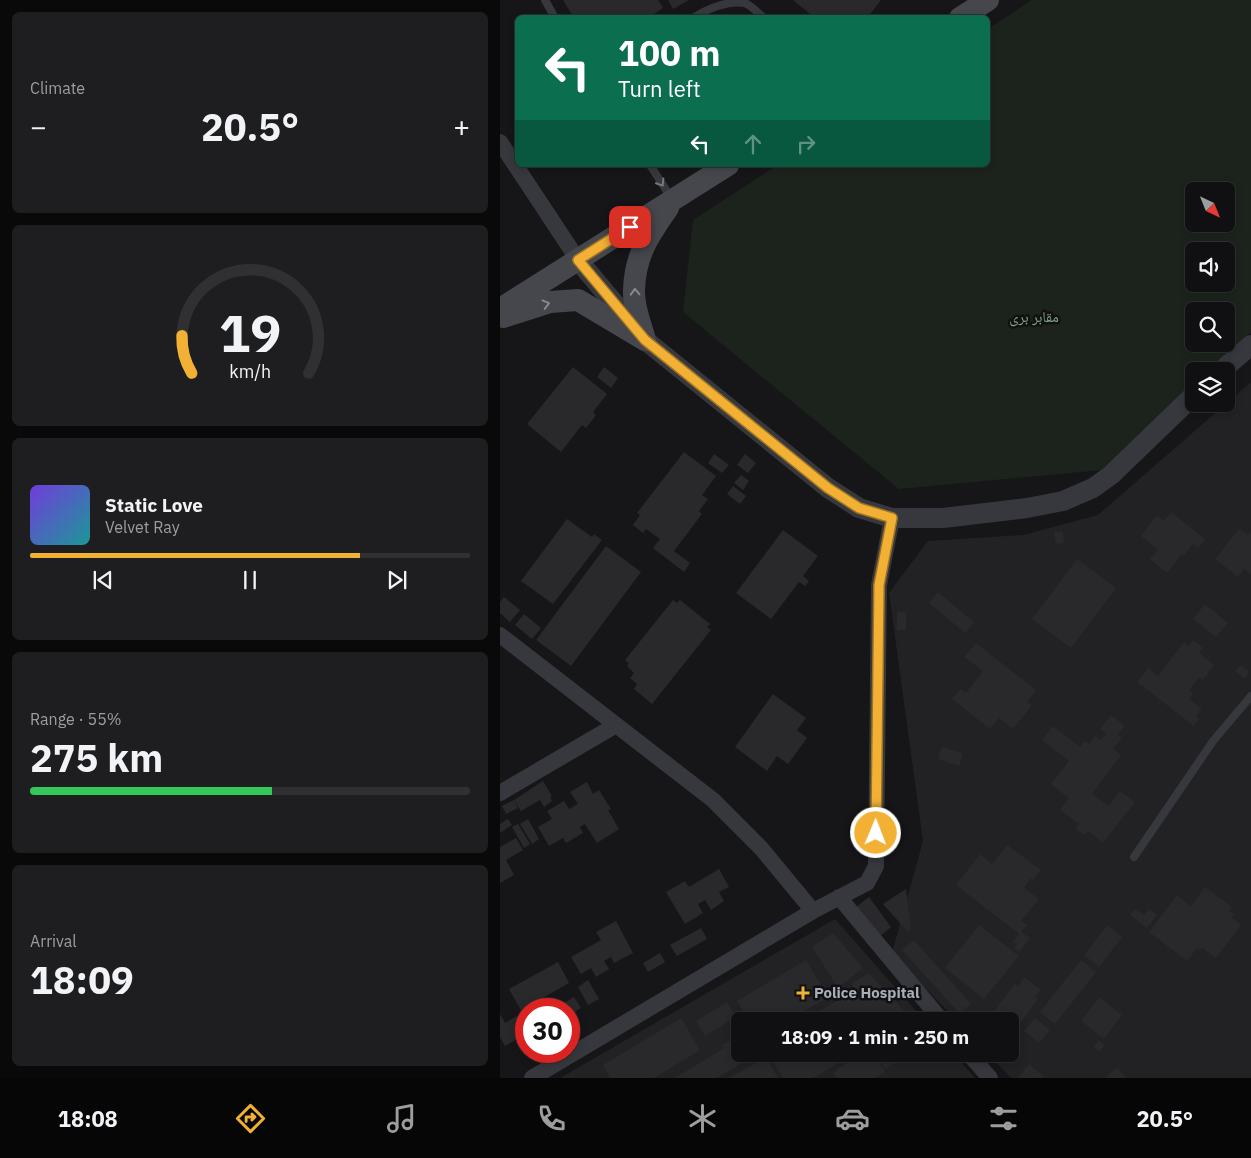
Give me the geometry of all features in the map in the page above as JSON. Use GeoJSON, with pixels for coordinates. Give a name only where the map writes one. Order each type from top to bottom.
{"type":"FeatureCollection","features":[{"type":"Feature","properties":{"kind":"main road"},"geometry":{"type":"LineString","coordinates":[[965,15],[988,0]]}},
{"type":"Feature","properties":{"kind":"main road"},"geometry":{"type":"LineString","coordinates":[[500,309],[725,167]]}},
{"type":"Feature","properties":{"kind":"main road"},"geometry":{"type":"LineString","coordinates":[[645,340],[636,308],[634,291],[638,259],[647,238],[673,201]]}},
{"type":"Feature","properties":{"kind":"main road"},"geometry":{"type":"LineString","coordinates":[[500,318],[550,302],[578,300],[645,340]]}},
{"type":"Feature","properties":{"kind":"street"},"geometry":{"type":"LineString","coordinates":[[500,142],[515,165]]}},
{"type":"Feature","properties":{"kind":"street"},"geometry":{"type":"LineString","coordinates":[[517,167],[578,260],[645,340],[828,488],[859,508],[892,518],[943,518],[1027,508],[1063,501],[1093,488],[1111,475],[1185,405]]}},
{"type":"Feature","properties":{"kind":"street"},"geometry":{"type":"LineString","coordinates":[[1231,362],[1251,345]]}},
{"type":"Feature","properties":{"kind":"street"},"geometry":{"type":"LineString","coordinates":[[532,1078],[813,911],[868,882],[876,866],[879,585],[892,518]]}},
{"type":"Feature","properties":{"kind":"street"},"geometry":{"type":"LineString","coordinates":[[500,635],[713,800],[761,848],[813,911]]}},
{"type":"Feature","properties":{"kind":"street"},"geometry":{"type":"LineString","coordinates":[[500,793],[616,724]]}},
{"type":"Feature","properties":{"kind":"street"},"geometry":{"type":"LineString","coordinates":[[839,897],[935,1012]]}},
{"type":"Feature","properties":{"kind":"street"},"geometry":{"type":"LineString","coordinates":[[976,1062],[990,1078]]}},
{"type":"Feature","properties":{"kind":"lane"},"geometry":{"type":"LineString","coordinates":[[544,0],[553,15]]}},
{"type":"Feature","properties":{"kind":"lane"},"geometry":{"type":"LineString","coordinates":[[698,15],[722,2],[734,0],[744,2],[760,15]]}},
{"type":"Feature","properties":{"kind":"lane"},"geometry":{"type":"LineString","coordinates":[[651,167],[673,201]]}},
{"type":"Feature","properties":{"kind":"lane"},"geometry":{"type":"LineString","coordinates":[[1134,857],[1213,741],[1251,696]]}},
{"type":"Feature","properties":{"kind":"shaded area"},"geometry":{"type":"Polygon","coordinates":[[[1251,382],[1251,1078],[1011,1078],[996,1062],[1019,1062],[1019,1012],[948,1012],[892,953],[923,841],[889,593],[928,541],[1023,535],[1098,515],[1216,412],[1235,412],[1235,396],[1251,382]]]}},
{"type":"Feature","properties":{"kind":"shaded area","name":"Police Hospital"},"geometry":{"type":"Polygon","coordinates":[[[835,919],[917,1012],[731,1012],[731,1062],[961,1062],[975,1078],[560,1078],[835,919]]]}},
{"type":"Feature","properties":{"kind":"green space","name":"مقابر برى"},"geometry":{"type":"Polygon","coordinates":[[[1032,0],[1251,0],[1251,332],[1235,347],[1235,302],[1185,302],[1185,352],[1230,352],[1219,362],[1185,362],[1185,394],[1102,470],[899,489],[683,312],[693,220],[775,167],[990,167],[990,28],[1032,0]]]}},
{"type":"Feature","properties":{"kind":"building"},"geometry":{"type":"Polygon","coordinates":[[[563,0],[658,0],[663,8],[652,15],[572,15],[563,0]]]}},
{"type":"Feature","properties":{"kind":"building"},"geometry":{"type":"Polygon","coordinates":[[[668,0],[689,0],[673,9],[668,0]]]}},
{"type":"Feature","properties":{"kind":"building"},"geometry":{"type":"Polygon","coordinates":[[[793,0],[881,0],[869,15],[811,15],[793,0]]]}},
{"type":"Feature","properties":{"kind":"building"},"geometry":{"type":"Polygon","coordinates":[[[573,367],[607,394],[593,412],[596,415],[586,428],[582,425],[561,452],[527,424],[573,367]]]}},
{"type":"Feature","properties":{"kind":"building"},"geometry":{"type":"Polygon","coordinates":[[[604,367],[618,378],[611,388],[597,377],[604,367]]]}},
{"type":"Feature","properties":{"kind":"building"},"geometry":{"type":"Polygon","coordinates":[[[684,452],[716,476],[702,495],[708,499],[699,511],[702,514],[674,551],[690,563],[684,572],[653,548],[660,539],[646,529],[643,533],[633,525],[640,515],[637,513],[684,452]]]}},
{"type":"Feature","properties":{"kind":"building"},"geometry":{"type":"Polygon","coordinates":[[[714,454],[729,465],[722,473],[708,463],[714,454]]]}},
{"type":"Feature","properties":{"kind":"building"},"geometry":{"type":"Polygon","coordinates":[[[745,454],[756,463],[748,473],[737,465],[745,454]]]}},
{"type":"Feature","properties":{"kind":"building"},"geometry":{"type":"Polygon","coordinates":[[[741,475],[749,481],[743,490],[734,483],[741,475]]]}},
{"type":"Feature","properties":{"kind":"building"},"geometry":{"type":"Polygon","coordinates":[[[733,486],[746,496],[740,504],[727,494],[733,486]]]}},
{"type":"Feature","properties":{"kind":"building"},"geometry":{"type":"Polygon","coordinates":[[[1171,512],[1205,539],[1198,548],[1193,544],[1184,555],[1182,554],[1167,573],[1150,559],[1158,550],[1141,536],[1157,515],[1164,521],[1171,512]]]}},
{"type":"Feature","properties":{"kind":"building"},"geometry":{"type":"Polygon","coordinates":[[[567,519],[592,537],[594,534],[602,540],[553,604],[521,581],[567,519]]]}},
{"type":"Feature","properties":{"kind":"building"},"geometry":{"type":"Polygon","coordinates":[[[1239,529],[1248,535],[1251,532],[1251,574],[1244,569],[1238,577],[1215,559],[1239,529]]]}},
{"type":"Feature","properties":{"kind":"building"},"geometry":{"type":"Polygon","coordinates":[[[783,530],[818,556],[803,576],[809,581],[805,586],[799,582],[771,619],[736,593],[783,530]]]}},
{"type":"Feature","properties":{"kind":"building"},"geometry":{"type":"Polygon","coordinates":[[[1063,531],[1064,543],[1056,544],[1054,532],[1063,531]]]}},
{"type":"Feature","properties":{"kind":"building"},"geometry":{"type":"Polygon","coordinates":[[[606,546],[641,572],[571,666],[536,640],[606,546]]]}},
{"type":"Feature","properties":{"kind":"building"},"geometry":{"type":"Polygon","coordinates":[[[1077,559],[1116,588],[1071,648],[1032,619],[1077,559]]]}},
{"type":"Feature","properties":{"kind":"building"},"geometry":{"type":"Polygon","coordinates":[[[938,592],[974,622],[965,633],[929,603],[938,592]]]}},
{"type":"Feature","properties":{"kind":"building"},"geometry":{"type":"Polygon","coordinates":[[[504,597],[520,610],[510,622],[500,613],[500,602],[504,597]]]}},
{"type":"Feature","properties":{"kind":"building"},"geometry":{"type":"Polygon","coordinates":[[[673,600],[677,603],[680,600],[710,624],[707,627],[711,630],[652,704],[634,689],[637,684],[630,678],[634,673],[627,666],[629,663],[625,660],[673,600]]]}},
{"type":"Feature","properties":{"kind":"building"},"geometry":{"type":"Polygon","coordinates":[[[1205,604],[1228,623],[1216,637],[1193,619],[1205,604]]]}},
{"type":"Feature","properties":{"kind":"building"},"geometry":{"type":"Polygon","coordinates":[[[897,612],[906,612],[906,630],[897,630],[897,612]]]}},
{"type":"Feature","properties":{"kind":"building"},"geometry":{"type":"Polygon","coordinates":[[[524,614],[541,628],[532,639],[515,625],[524,614]]]}},
{"type":"Feature","properties":{"kind":"building"},"geometry":{"type":"Polygon","coordinates":[[[1193,640],[1203,648],[1199,653],[1214,665],[1203,680],[1199,677],[1189,690],[1193,693],[1189,699],[1202,709],[1196,716],[1199,719],[1194,726],[1137,682],[1148,668],[1158,676],[1184,642],[1189,646],[1193,640]]]}},
{"type":"Feature","properties":{"kind":"building"},"geometry":{"type":"Polygon","coordinates":[[[976,643],[1036,690],[1027,702],[1032,705],[1013,729],[999,718],[990,729],[952,699],[961,689],[966,693],[983,671],[964,657],[976,643]]]}},
{"type":"Feature","properties":{"kind":"building"},"geometry":{"type":"Polygon","coordinates":[[[1241,665],[1250,672],[1244,679],[1235,671],[1241,665]]]}},
{"type":"Feature","properties":{"kind":"building"},"geometry":{"type":"Polygon","coordinates":[[[773,694],[806,718],[797,730],[807,738],[788,764],[777,756],[767,771],[735,747],[773,694]]]}},
{"type":"Feature","properties":{"kind":"building"},"geometry":{"type":"Polygon","coordinates":[[[1111,715],[1125,726],[1118,735],[1122,738],[1113,749],[1121,755],[1092,794],[1109,806],[1120,791],[1135,802],[1103,843],[1088,831],[1085,835],[1075,829],[1079,824],[1060,810],[1069,798],[1051,784],[1069,761],[1042,740],[1053,726],[1080,747],[1084,741],[1089,744],[1095,736],[1101,740],[1106,734],[1100,729],[1111,715]]]}},
{"type":"Feature","properties":{"kind":"building"},"geometry":{"type":"Polygon","coordinates":[[[942,747],[963,753],[959,766],[938,759],[942,747]]]}},
{"type":"Feature","properties":{"kind":"building"},"geometry":{"type":"Polygon","coordinates":[[[543,781],[552,796],[550,797],[552,801],[544,807],[540,800],[521,811],[514,800],[543,781]]]}},
{"type":"Feature","properties":{"kind":"building"},"geometry":{"type":"Polygon","coordinates":[[[587,782],[593,794],[599,790],[611,809],[608,810],[619,829],[597,843],[585,824],[580,827],[583,833],[566,843],[563,838],[549,846],[538,827],[552,819],[547,811],[564,801],[569,809],[578,804],[570,792],[587,782]]]}},
{"type":"Feature","properties":{"kind":"building"},"geometry":{"type":"Polygon","coordinates":[[[514,800],[518,808],[506,814],[502,806],[514,800]]]}},
{"type":"Feature","properties":{"kind":"building"},"geometry":{"type":"Polygon","coordinates":[[[508,819],[512,825],[500,833],[500,824],[508,819]]]}},
{"type":"Feature","properties":{"kind":"building"},"geometry":{"type":"Polygon","coordinates":[[[528,819],[539,839],[532,844],[520,824],[528,819]]]}},
{"type":"Feature","properties":{"kind":"building"},"geometry":{"type":"Polygon","coordinates":[[[518,824],[530,844],[524,848],[512,827],[518,824]]]}},
{"type":"Feature","properties":{"kind":"building"},"geometry":{"type":"Polygon","coordinates":[[[516,838],[523,850],[506,860],[514,875],[500,883],[500,847],[516,838]]]}},
{"type":"Feature","properties":{"kind":"building"},"geometry":{"type":"Polygon","coordinates":[[[1007,845],[1041,870],[1033,880],[1031,878],[1024,888],[1039,899],[1021,921],[1027,925],[1021,932],[1030,938],[1019,952],[1014,948],[1017,944],[1013,942],[1019,934],[956,885],[980,854],[992,864],[1007,845]]]}},
{"type":"Feature","properties":{"kind":"building"},"geometry":{"type":"Polygon","coordinates":[[[719,869],[729,887],[719,892],[724,901],[711,910],[705,900],[698,904],[703,913],[685,924],[666,892],[685,881],[689,887],[719,869]]]}},
{"type":"Feature","properties":{"kind":"building"},"geometry":{"type":"Polygon","coordinates":[[[1205,887],[1232,907],[1229,911],[1234,914],[1231,917],[1241,925],[1216,958],[1202,948],[1199,950],[1197,948],[1187,961],[1149,932],[1177,895],[1191,906],[1205,887]]]}},
{"type":"Feature","properties":{"kind":"building"},"geometry":{"type":"Polygon","coordinates":[[[906,889],[911,929],[908,932],[883,904],[906,889]]]}},
{"type":"Feature","properties":{"kind":"building"},"geometry":{"type":"Polygon","coordinates":[[[869,897],[891,927],[879,937],[856,907],[869,897]]]}},
{"type":"Feature","properties":{"kind":"building"},"geometry":{"type":"Polygon","coordinates":[[[1135,909],[1144,915],[1149,909],[1157,915],[1147,928],[1130,915],[1135,909]]]}},
{"type":"Feature","properties":{"kind":"building"},"geometry":{"type":"Polygon","coordinates":[[[616,921],[633,953],[614,963],[611,957],[604,961],[609,969],[596,977],[591,968],[581,974],[571,957],[601,940],[596,932],[616,921]]]}},
{"type":"Feature","properties":{"kind":"building"},"geometry":{"type":"Polygon","coordinates":[[[979,925],[1019,956],[984,999],[945,968],[979,925]]]}},
{"type":"Feature","properties":{"kind":"building"},"geometry":{"type":"Polygon","coordinates":[[[1107,925],[1122,937],[1099,967],[1084,955],[1107,925]]]}},
{"type":"Feature","properties":{"kind":"building"},"geometry":{"type":"Polygon","coordinates":[[[701,928],[707,939],[677,956],[670,945],[701,928]]]}},
{"type":"Feature","properties":{"kind":"building"},"geometry":{"type":"Polygon","coordinates":[[[833,933],[863,968],[838,988],[812,947],[833,933]]]}},
{"type":"Feature","properties":{"kind":"building"},"geometry":{"type":"Polygon","coordinates":[[[914,940],[971,1004],[962,1012],[958,1012],[902,950],[914,940]]]}},
{"type":"Feature","properties":{"kind":"building"},"geometry":{"type":"Polygon","coordinates":[[[660,953],[665,962],[648,972],[643,963],[660,953]]]}},
{"type":"Feature","properties":{"kind":"building"},"geometry":{"type":"Polygon","coordinates":[[[806,960],[828,997],[802,1012],[744,1012],[737,1001],[806,960]]]}},
{"type":"Feature","properties":{"kind":"building"},"geometry":{"type":"Polygon","coordinates":[[[1081,960],[1096,972],[1055,1024],[1040,1012],[1081,960]]]}},
{"type":"Feature","properties":{"kind":"building"},"geometry":{"type":"Polygon","coordinates":[[[558,962],[569,983],[543,998],[515,998],[515,1000],[509,989],[558,962]]]}},
{"type":"Feature","properties":{"kind":"building"},"geometry":{"type":"Polygon","coordinates":[[[869,973],[905,1012],[818,1012],[856,990],[851,984],[869,973]]]}},
{"type":"Feature","properties":{"kind":"building"},"geometry":{"type":"Polygon","coordinates":[[[1024,977],[1041,990],[1035,997],[1038,999],[1019,1025],[1019,1012],[994,1012],[1015,983],[1019,986],[1024,977]]]}},
{"type":"Feature","properties":{"kind":"building"},"geometry":{"type":"Polygon","coordinates":[[[588,980],[599,999],[588,1005],[578,987],[588,980]]]}},
{"type":"Feature","properties":{"kind":"building"},"geometry":{"type":"Polygon","coordinates":[[[1099,997],[1122,1015],[1104,1039],[1081,1021],[1099,997]]]}},
{"type":"Feature","properties":{"kind":"building"},"geometry":{"type":"Polygon","coordinates":[[[727,1002],[733,1012],[731,1012],[731,1024],[729,1021],[705,1036],[696,1021],[727,1002]]]}},
{"type":"Feature","properties":{"kind":"building"},"geometry":{"type":"Polygon","coordinates":[[[500,1014],[505,1023],[515,1017],[515,1040],[505,1046],[500,1037],[500,1014]]]}},
{"type":"Feature","properties":{"kind":"building"},"geometry":{"type":"Polygon","coordinates":[[[681,1018],[700,1050],[654,1078],[610,1078],[603,1065],[681,1018]]]}},
{"type":"Feature","properties":{"kind":"building"},"geometry":{"type":"Polygon","coordinates":[[[1035,1018],[1050,1030],[1039,1043],[1024,1031],[1035,1018]]]}},
{"type":"Feature","properties":{"kind":"building"},"geometry":{"type":"Polygon","coordinates":[[[731,1040],[731,1062],[744,1062],[717,1078],[675,1078],[724,1048],[722,1045],[731,1040]]]}},
{"type":"Feature","properties":{"kind":"building"},"geometry":{"type":"Polygon","coordinates":[[[1099,1040],[1105,1045],[1099,1052],[1094,1047],[1099,1040]]]}},
{"type":"Feature","properties":{"kind":"building"},"geometry":{"type":"Polygon","coordinates":[[[757,1062],[769,1062],[778,1078],[729,1078],[757,1062]]]}},
{"type":"Feature","properties":{"kind":"building"},"geometry":{"type":"Polygon","coordinates":[[[773,1062],[840,1062],[813,1078],[783,1078],[773,1062]]]}},
{"type":"Feature","properties":{"kind":"building"},"geometry":{"type":"Polygon","coordinates":[[[849,1062],[879,1062],[885,1072],[875,1078],[837,1078],[833,1072],[849,1062]]]}},
{"type":"Feature","properties":{"kind":"building"},"geometry":{"type":"Polygon","coordinates":[[[881,1062],[897,1062],[885,1069],[881,1062]]]}},
{"type":"Feature","properties":{"kind":"building"},"geometry":{"type":"Polygon","coordinates":[[[1029,1064],[1045,1078],[1018,1078],[1029,1064]]]}},
{"type":"Feature","properties":{"kind":"building"},"geometry":{"type":"Polygon","coordinates":[[[1117,1067],[1126,1078],[1105,1078],[1117,1067]]]}},
{"type":"Feature","properties":{"kind":"place","name":"Police Hospital"},"geometry":{"type":"Point","coordinates":[803,993]}},
{"type":"Feature","properties":{"kind":"route"},"geometry":{"type":"LineString","coordinates":[[630,227],[578,260],[645,340],[828,488],[859,508],[892,518],[879,585],[876,833]]}}]}
